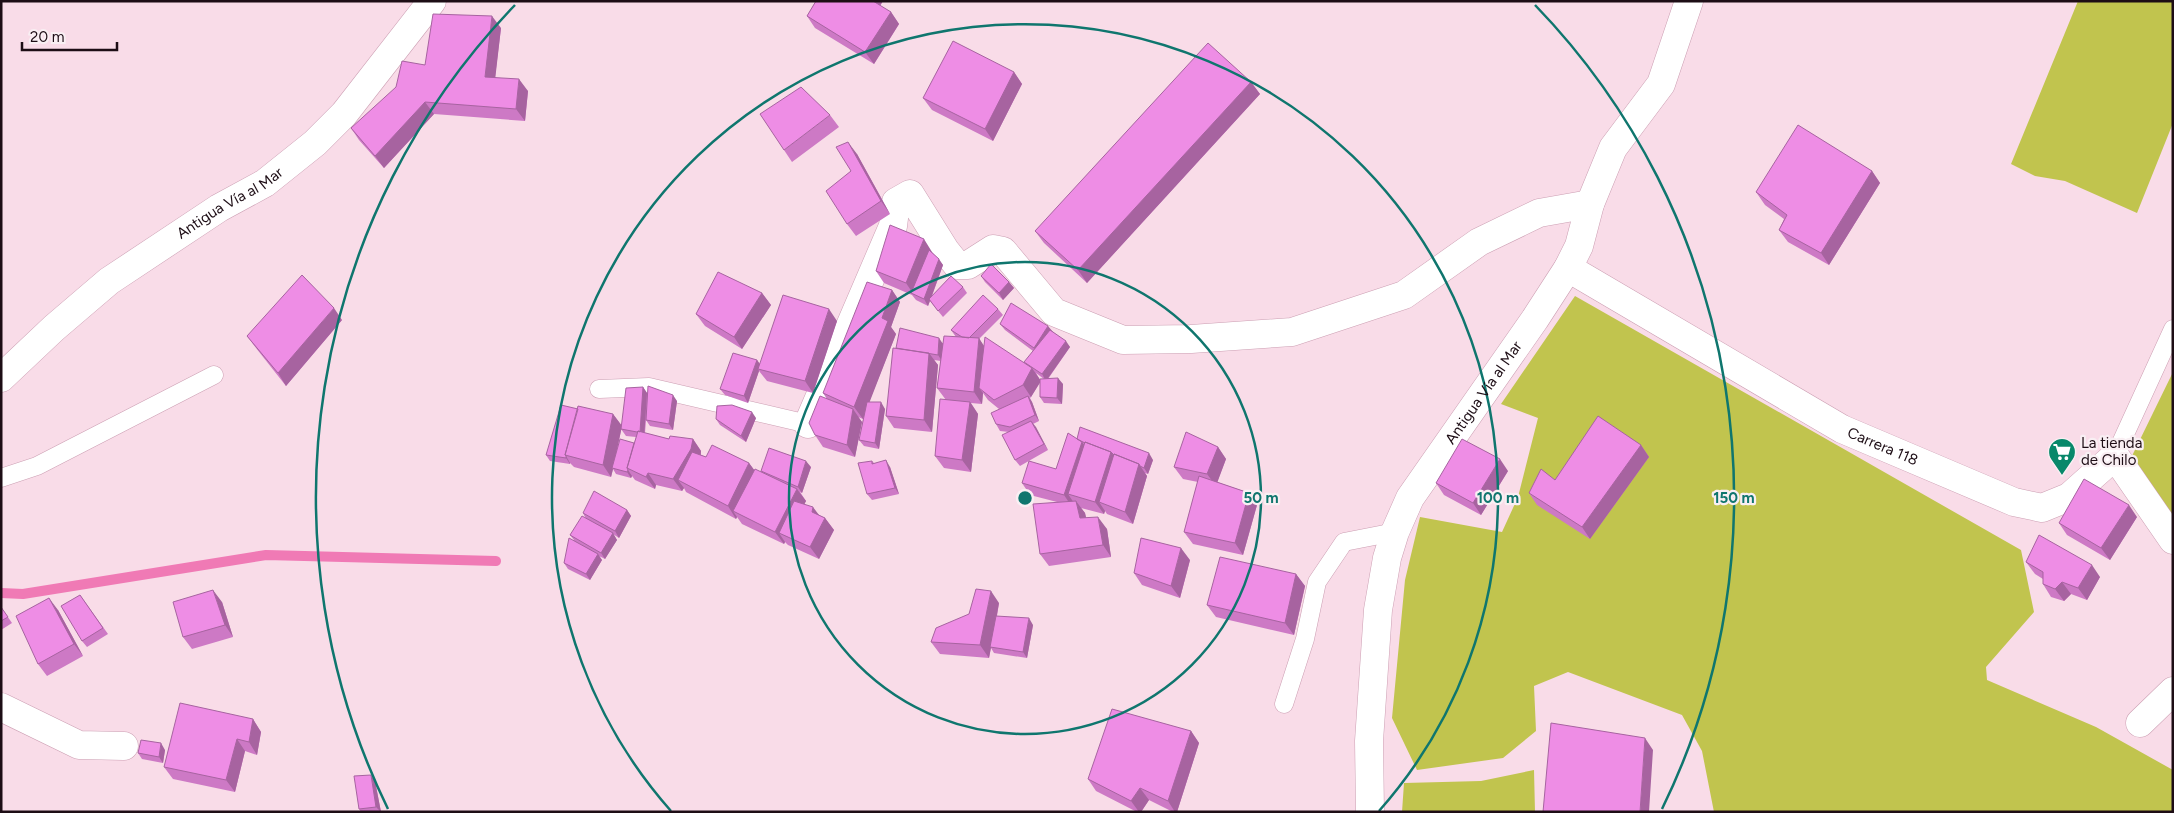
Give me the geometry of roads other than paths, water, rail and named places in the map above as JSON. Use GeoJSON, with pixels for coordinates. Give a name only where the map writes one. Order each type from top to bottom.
{"type":"FeatureCollection","features":[{"type":"Feature","properties":{"kind":"street","name":"Antigua Vía al Mar"},"geometry":{"type":"LineString","coordinates":[[1,378],[54,328],[109,281],[211,213],[265,182],[315,143],[344,114],[432,1]]}},
{"type":"Feature","properties":{"kind":"street","name":"Antigua Vía al Mar"},"geometry":{"type":"LineString","coordinates":[[1370,812],[1369,741],[1378,610],[1386,558],[1395,532],[1410,498],[1535,320],[1568,268],[1579,246],[1590,204],[1613,148],[1660,84],[1689,1]]}},
{"type":"Feature","properties":{"kind":"street"},"geometry":{"type":"LineString","coordinates":[[808,424],[893,226],[896,202],[910,194],[945,250],[957,264],[968,265],[993,249],[1003,251],[1054,312],[1123,340],[1192,339],[1292,332],[1404,295],[1479,242],[1539,213],[1590,204]]}},
{"type":"Feature","properties":{"kind":"street","name":"Carrera 118"},"geometry":{"type":"LineString","coordinates":[[1568,268],[1842,429],[2014,502],[2042,508],[2069,497],[2115,456]]}},
{"type":"Feature","properties":{"kind":"street"},"geometry":{"type":"LineString","coordinates":[[2115,456],[2173,540]]}},
{"type":"Feature","properties":{"kind":"street"},"geometry":{"type":"LineString","coordinates":[[2140,723],[2173,691]]}},
{"type":"Feature","properties":{"kind":"street"},"geometry":{"type":"LineString","coordinates":[[1,707],[79,745],[124,746]]}},
{"type":"Feature","properties":{"kind":"lane"},"geometry":{"type":"LineString","coordinates":[[2115,456],[2173,329]]}},
{"type":"Feature","properties":{"kind":"lane"},"geometry":{"type":"LineString","coordinates":[[1,478],[37,466],[214,375]]}},
{"type":"Feature","properties":{"kind":"lane"},"geometry":{"type":"LineString","coordinates":[[599,389],[649,387],[808,424]]}},
{"type":"Feature","properties":{"kind":"lane"},"geometry":{"type":"LineString","coordinates":[[1284,704],[1305,639],[1318,582],[1344,542],[1395,532]]}},
{"type":"Feature","properties":{"kind":"waterway"},"geometry":{"type":"LineString","coordinates":[[1,593],[23,594],[266,555],[496,561]]}},
{"type":"Feature","properties":{"kind":"place","name":"La tienda de Chilo"},"geometry":{"type":"Point","coordinates":[2062,476]}}]}
